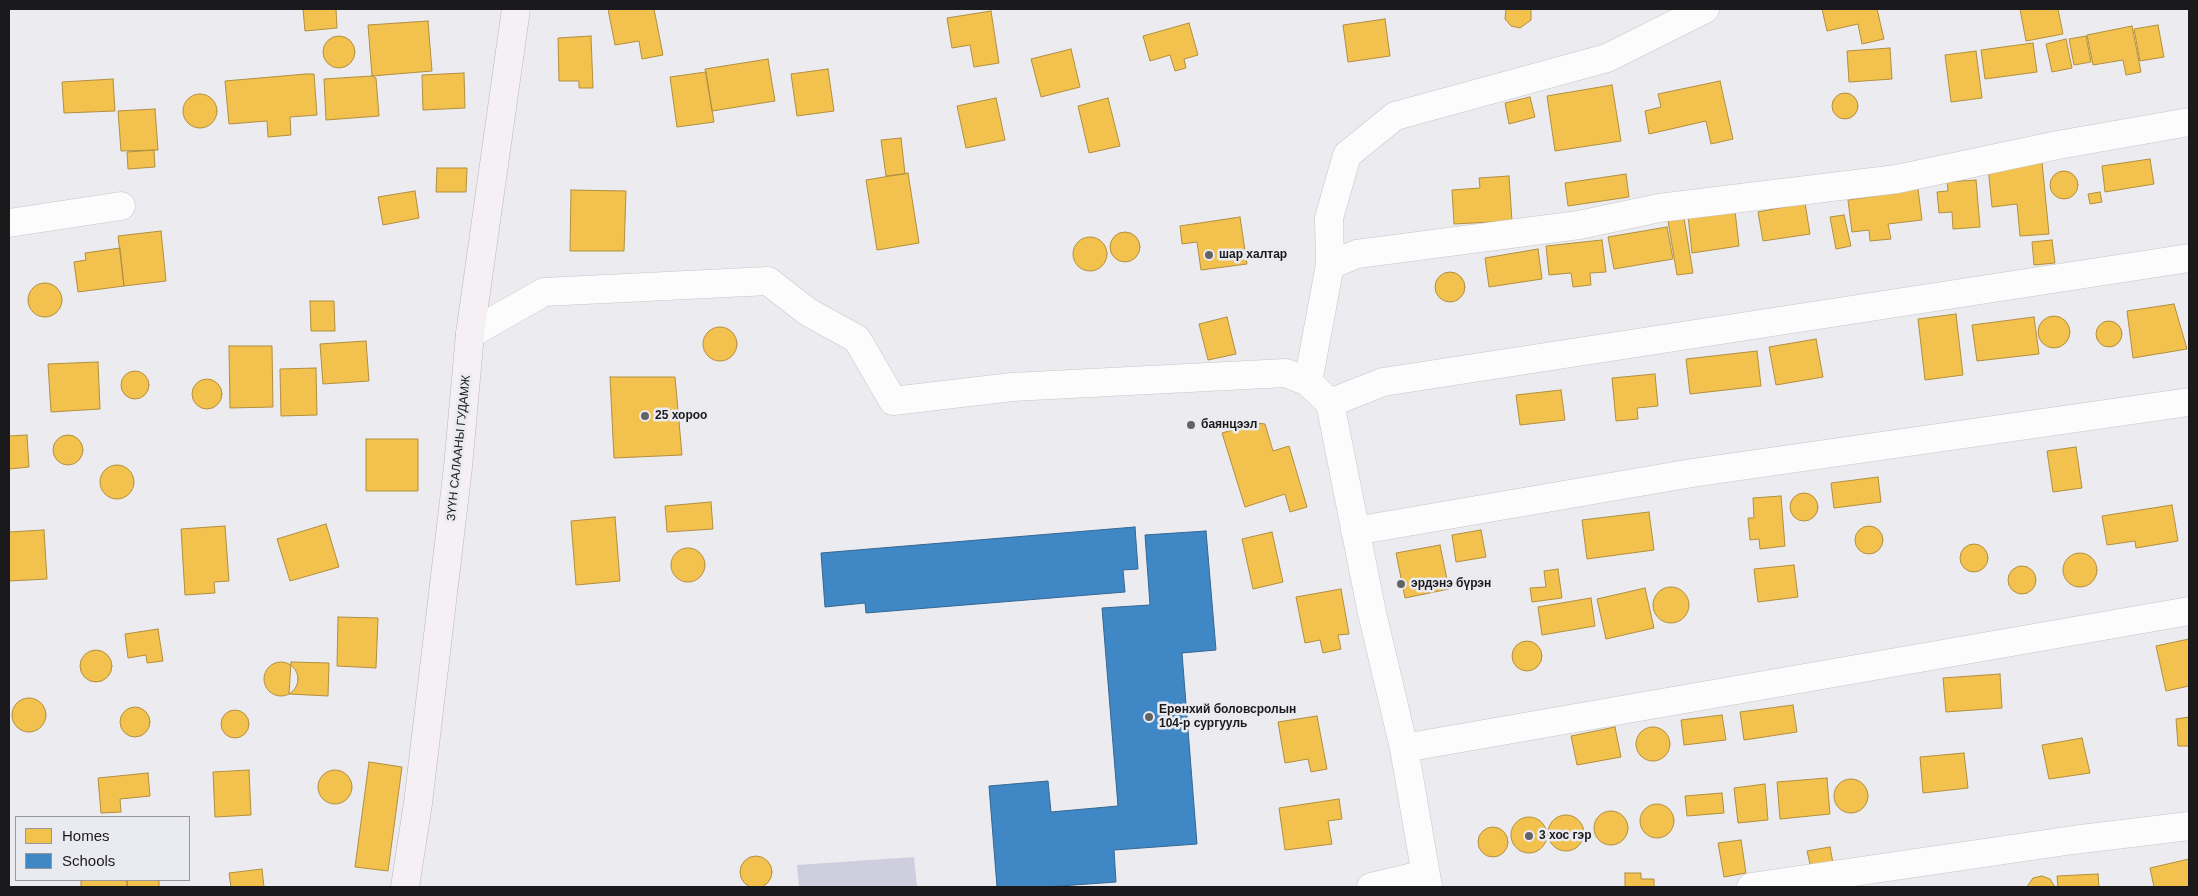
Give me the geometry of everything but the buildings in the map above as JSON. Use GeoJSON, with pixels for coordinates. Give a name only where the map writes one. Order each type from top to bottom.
{"type":"FeatureCollection","features":[{"type":"Feature","properties":{"kind":"main road","name":"ЗҮҮН САЛААНЫ ГУДАМЖ"},"geometry":{"type":"LineString","coordinates":[[405,887],[418,804],[457,476],[470,334],[516,9]]}},
{"type":"Feature","properties":{"kind":"street"},"geometry":{"type":"LineString","coordinates":[[1308,382],[1330,265],[1329,218],[1347,155],[1395,116],[1607,58],[1705,9]]}},
{"type":"Feature","properties":{"kind":"street"},"geometry":{"type":"LineString","coordinates":[[1330,265],[1357,254],[1579,225],[1659,208],[1897,179],[2058,145],[2189,122]]}},
{"type":"Feature","properties":{"kind":"street"},"geometry":{"type":"LineString","coordinates":[[9,223],[120,206]]}},
{"type":"Feature","properties":{"kind":"street"},"geometry":{"type":"LineString","coordinates":[[1330,403],[1383,382],[2189,258]]}},
{"type":"Feature","properties":{"kind":"street"},"geometry":{"type":"LineString","coordinates":[[470,334],[544,292],[768,281],[808,312],[857,339],[893,401],[1012,387],[1286,373],[1308,382],[1330,403],[1372,614],[1404,748],[1426,881],[1371,887]]}},
{"type":"Feature","properties":{"kind":"street"},"geometry":{"type":"LineString","coordinates":[[1355,531],[1692,473],[2189,402]]}},
{"type":"Feature","properties":{"kind":"street"},"geometry":{"type":"LineString","coordinates":[[1404,748],[2189,611]]}},
{"type":"Feature","properties":{"kind":"street"},"geometry":{"type":"LineString","coordinates":[[1751,887],[2073,840],[2189,826]]}},
{"type":"Feature","properties":{"kind":"shaded area"},"geometry":{"type":"Polygon","coordinates":[[[914,857],[917,887],[799,887],[797,865],[914,857]]]}},
{"type":"Feature","properties":{"kind":"place","name":"шар халтар"},"geometry":{"type":"Point","coordinates":[1209,255]}},
{"type":"Feature","properties":{"kind":"place","name":"25 хороо"},"geometry":{"type":"Point","coordinates":[645,416]}},
{"type":"Feature","properties":{"kind":"place","name":"баянцээл"},"geometry":{"type":"Point","coordinates":[1191,425]}},
{"type":"Feature","properties":{"kind":"place","name":"эрдэнэ бүрэн"},"geometry":{"type":"Point","coordinates":[1401,584]}},
{"type":"Feature","properties":{"kind":"place","name":"Ерөнхий боловсролын 104-р сургууль"},"geometry":{"type":"Point","coordinates":[1149,717]}},
{"type":"Feature","properties":{"kind":"place","name":"3 хос гэр"},"geometry":{"type":"Point","coordinates":[1529,836]}}]}
